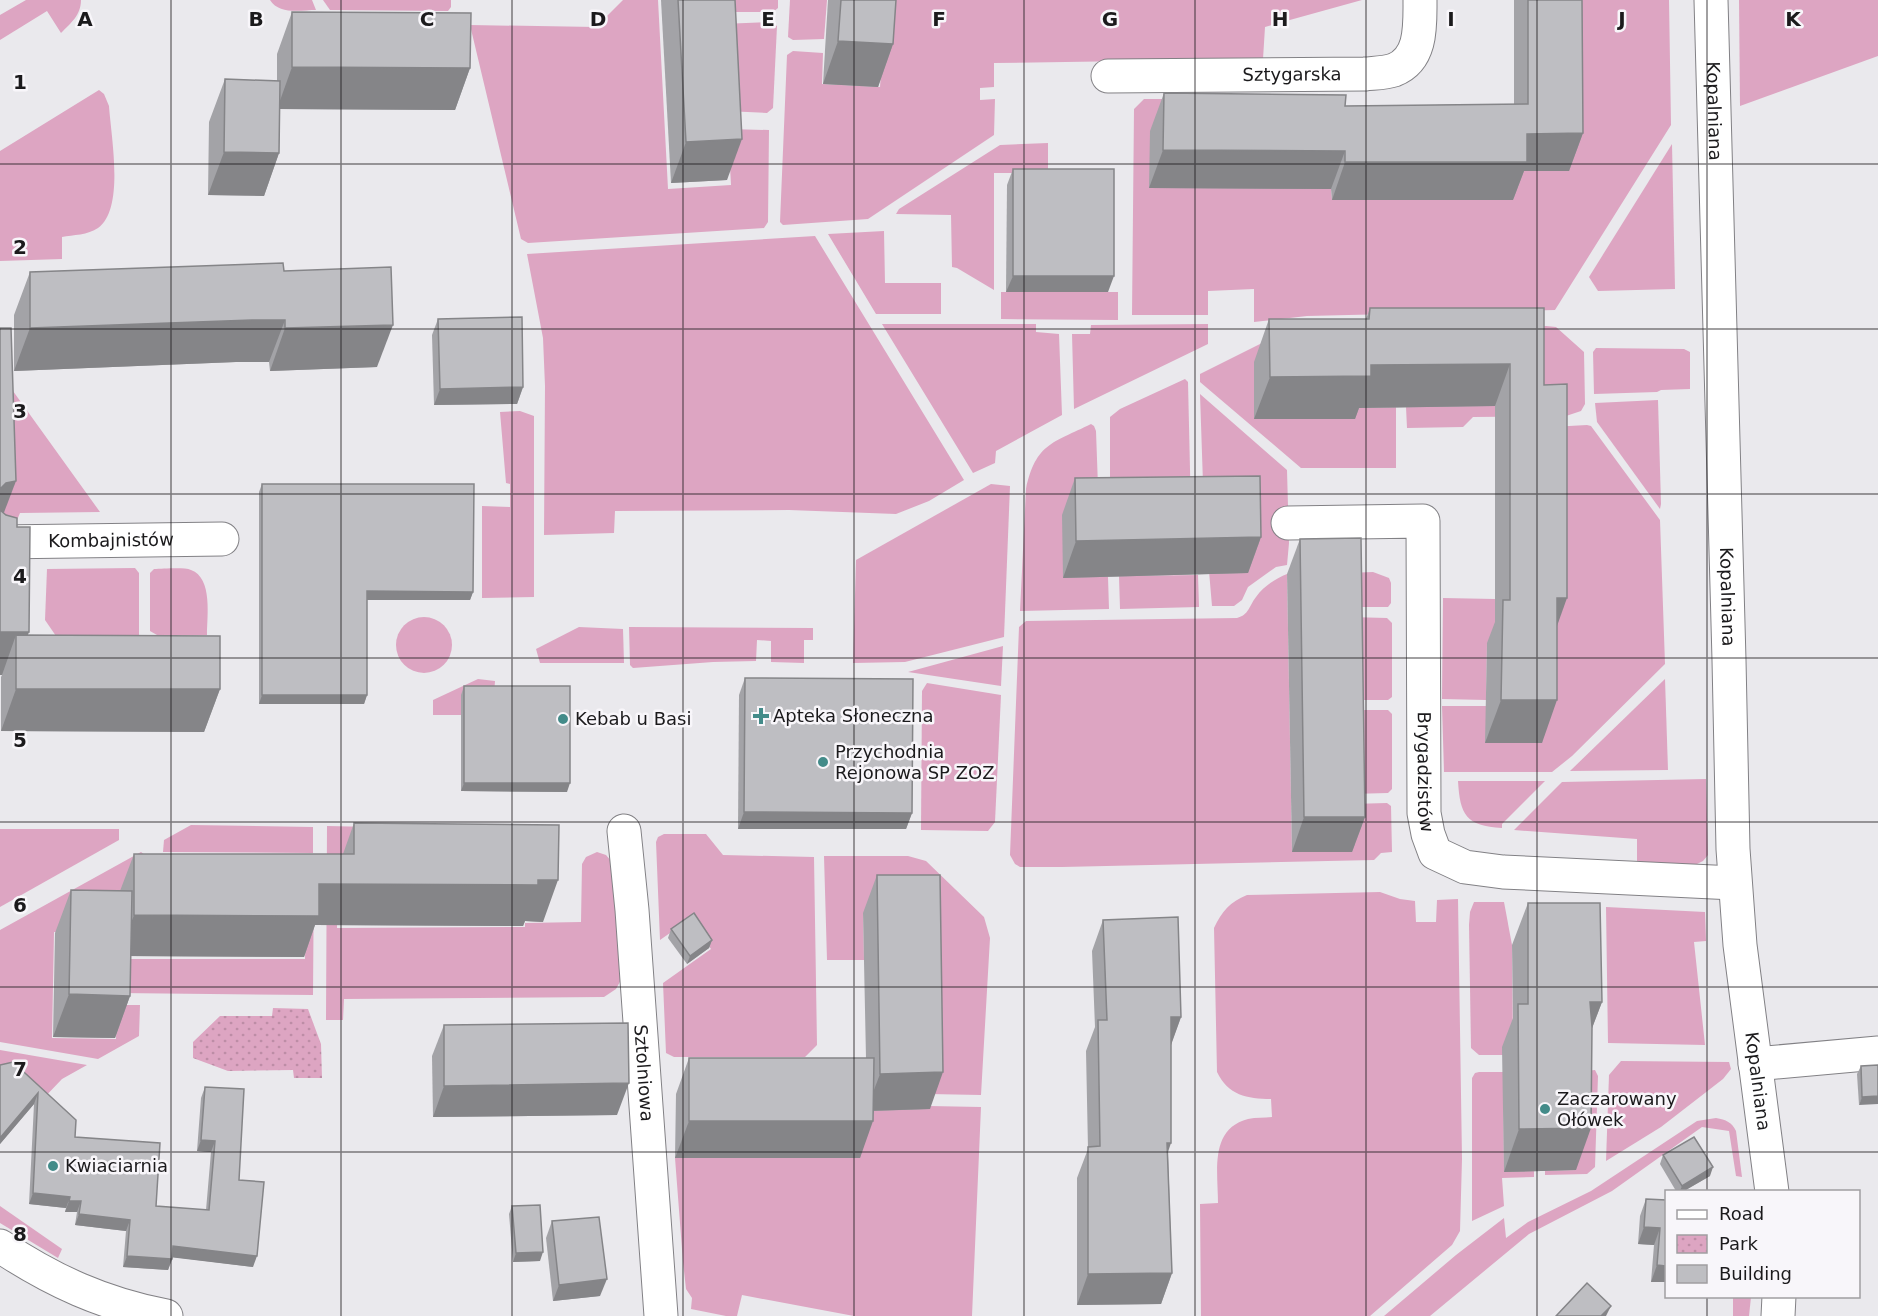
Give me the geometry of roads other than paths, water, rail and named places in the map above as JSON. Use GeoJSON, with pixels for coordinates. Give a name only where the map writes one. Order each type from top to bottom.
{"type":"FeatureCollection","features":[{"type":"Feature","properties":{"kind":"street","name":"Sztygarska"},"geometry":{"type":"LineString","coordinates":[[1108,76],[1365,74],[1392,71],[1408,63],[1416,48],[1420,27],[1420,0]]}},
{"type":"Feature","properties":{"kind":"street","name":"Kopalniana"},"geometry":{"type":"LineString","coordinates":[[1711,0],[1734,883],[1772,1190]]}},
{"type":"Feature","properties":{"kind":"street","name":"Brygadzistów"},"geometry":{"type":"LineString","coordinates":[[1288,523],[1423,521],[1424,813],[1435,853],[1465,867],[1503,872],[1734,883]]}},
{"type":"Feature","properties":{"kind":"street","name":"Kombajnistów"},"geometry":{"type":"LineString","coordinates":[[0,542],[222,539]]}},
{"type":"Feature","properties":{"kind":"street","name":"Sztolniowa"},"geometry":{"type":"LineString","coordinates":[[624,831],[632,910],[662,1316]]}},
{"type":"Feature","properties":{"kind":"street"},"geometry":{"type":"LineString","coordinates":[[1755,1064],[1878,1053]]}},
{"type":"Feature","properties":{"kind":"street"},"geometry":{"type":"LineString","coordinates":[[0,1246],[34,1268],[88,1295],[112,1304],[166,1316]]}},
{"type":"Feature","properties":{"kind":"street"},"geometry":{"type":"LineString","coordinates":[[0,1263],[34,1268]]}},
{"type":"Feature","properties":{"kind":"street"},"geometry":{"type":"LineString","coordinates":[[1778,1316],[1779,1298]]}},
{"type":"Feature","properties":{"kind":"place","name":"Apteka Słoneczna"},"geometry":{"type":"Point","coordinates":[761,716]}},
{"type":"Feature","properties":{"kind":"place","name":"Kebab u Basi"},"geometry":{"type":"Point","coordinates":[563,719]}},
{"type":"Feature","properties":{"kind":"place","name":"Przychodnia Rejonowa SP ZOZ"},"geometry":{"type":"Point","coordinates":[823,762]}},
{"type":"Feature","properties":{"kind":"place","name":"Zaczarowany Ołówek"},"geometry":{"type":"Point","coordinates":[1545,1109]}},
{"type":"Feature","properties":{"kind":"place","name":"Kwiaciarnia"},"geometry":{"type":"Point","coordinates":[53,1166]}}]}
